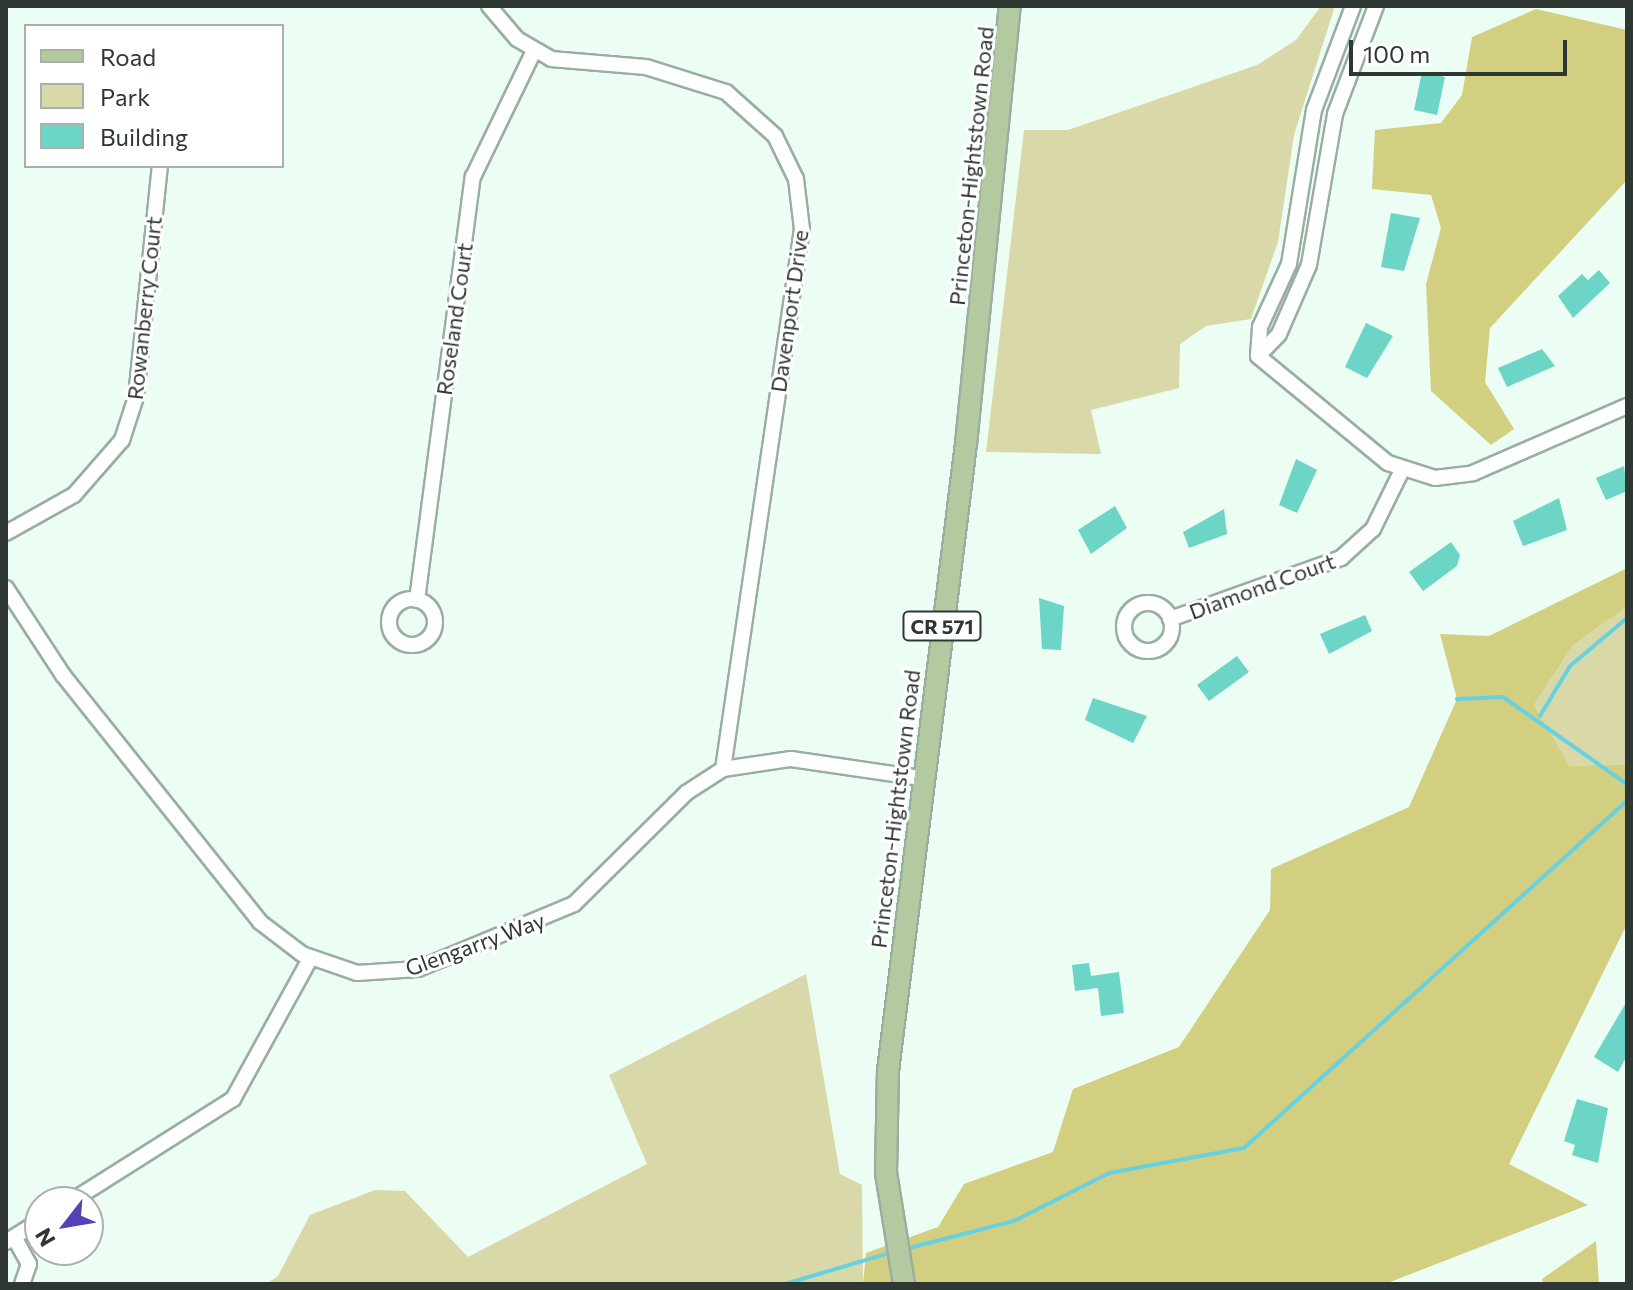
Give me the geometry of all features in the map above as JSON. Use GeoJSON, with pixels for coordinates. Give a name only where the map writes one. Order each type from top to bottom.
{"type":"FeatureCollection","features":[{"type":"Feature","properties":{"kind":"main road","name":"Princeton-Hightstown Road"},"geometry":{"type":"LineString","coordinates":[[902,1278],[896,1245],[885,1111],[1010,6]]}},
{"type":"Feature","properties":{"kind":"street","name":"Davenport Drive"},"geometry":{"type":"LineString","coordinates":[[489,6],[534,51],[572,65],[646,67],[726,92],[768,128],[796,179],[802,229],[723,769]]}},
{"type":"Feature","properties":{"kind":"street"},"geometry":{"type":"LineString","coordinates":[[1258,356],[1260,327],[1289,264],[1314,110],[1353,6]]}},
{"type":"Feature","properties":{"kind":"street"},"geometry":{"type":"LineString","coordinates":[[1258,356],[1279,334],[1309,265],[1338,100],[1376,6]]}},
{"type":"Feature","properties":{"kind":"street","name":"Roseland Court"},"geometry":{"type":"LineString","coordinates":[[417,600],[473,177],[534,51]]}},
{"type":"Feature","properties":{"kind":"street","name":"Rowanberry Court"},"geometry":{"type":"LineString","coordinates":[[6,533],[93,480],[127,430],[160,168]]}},
{"type":"Feature","properties":{"kind":"street"},"geometry":{"type":"LineString","coordinates":[[1258,356],[1402,470],[1435,478],[1473,473],[1627,406]]}},
{"type":"Feature","properties":{"kind":"street","name":"Diamond Court"},"geometry":{"type":"LineString","coordinates":[[1170,619],[1341,558],[1373,529],[1402,470]]}},
{"type":"Feature","properties":{"kind":"street","name":"Glengarry Way"},"geometry":{"type":"LineString","coordinates":[[6,588],[63,675],[260,922],[310,959],[357,973],[405,972],[551,917],[596,889],[686,793],[723,769],[791,759],[922,778]]}},
{"type":"Feature","properties":{"kind":"street"},"geometry":{"type":"LineString","coordinates":[[95,1186],[233,1099],[310,959]]}},
{"type":"Feature","properties":{"kind":"street"},"geometry":{"type":"LineString","coordinates":[[10,1240],[29,1264],[22,1284]]}},
{"type":"Feature","properties":{"kind":"green space"},"geometry":{"type":"Polygon","coordinates":[[[1321,6],[1335,6],[1294,135],[1278,242],[1251,319],[1206,326],[1180,344],[1179,388],[1091,410],[1101,454],[986,452],[1024,130],[1068,130],[1257,65],[1296,40],[1321,6]]]}},
{"type":"Feature","properties":{"kind":"green space"},"geometry":{"type":"Polygon","coordinates":[[[1627,607],[1627,764],[1570,766],[1534,705],[1573,645],[1627,607]]]}},
{"type":"Feature","properties":{"kind":"green space"},"geometry":{"type":"Polygon","coordinates":[[[806,974],[840,1174],[862,1185],[863,1284],[266,1284],[278,1276],[310,1215],[375,1190],[405,1191],[468,1257],[647,1164],[609,1075],[806,974]]]}},
{"type":"Feature","properties":{"kind":"shaded area"},"geometry":{"type":"Polygon","coordinates":[[[1536,9],[1627,30],[1627,180],[1490,328],[1485,382],[1514,429],[1491,445],[1431,391],[1426,284],[1441,228],[1431,195],[1372,189],[1375,130],[1441,123],[1462,95],[1472,37],[1536,9]]]}},
{"type":"Feature","properties":{"kind":"shaded area"},"geometry":{"type":"Polygon","coordinates":[[[1627,568],[1627,607],[1573,645],[1534,705],[1570,766],[1627,764],[1627,924],[1509,1164],[1588,1205],[1385,1284],[863,1284],[866,1253],[938,1227],[964,1184],[1053,1152],[1073,1089],[1179,1047],[1270,910],[1271,869],[1409,807],[1457,699],[1440,634],[1489,636],[1627,568]]]}},
{"type":"Feature","properties":{"kind":"shaded area"},"geometry":{"type":"Polygon","coordinates":[[[1596,1241],[1599,1284],[1543,1284],[1542,1279],[1596,1241]]]}},
{"type":"Feature","properties":{"kind":"building"},"geometry":{"type":"Polygon","coordinates":[[[1422,72],[1445,77],[1437,115],[1414,110],[1422,72]]]}},
{"type":"Feature","properties":{"kind":"building"},"geometry":{"type":"Polygon","coordinates":[[[1391,213],[1420,218],[1404,271],[1381,267],[1391,213]]]}},
{"type":"Feature","properties":{"kind":"building"},"geometry":{"type":"Polygon","coordinates":[[[1599,270],[1610,283],[1573,318],[1558,296],[1582,274],[1588,280],[1599,270]]]}},
{"type":"Feature","properties":{"kind":"building"},"geometry":{"type":"Polygon","coordinates":[[[1366,323],[1393,336],[1367,378],[1345,367],[1366,323]]]}},
{"type":"Feature","properties":{"kind":"building"},"geometry":{"type":"Polygon","coordinates":[[[1542,349],[1555,366],[1507,387],[1498,368],[1542,349]]]}},
{"type":"Feature","properties":{"kind":"building"},"geometry":{"type":"Polygon","coordinates":[[[1296,459],[1317,470],[1297,513],[1279,505],[1296,459]]]}},
{"type":"Feature","properties":{"kind":"building"},"geometry":{"type":"Polygon","coordinates":[[[1624,466],[1627,491],[1606,500],[1596,478],[1624,466]]]}},
{"type":"Feature","properties":{"kind":"building"},"geometry":{"type":"Polygon","coordinates":[[[1559,498],[1567,530],[1523,546],[1513,521],[1559,498]]]}},
{"type":"Feature","properties":{"kind":"building"},"geometry":{"type":"Polygon","coordinates":[[[1115,506],[1127,528],[1091,554],[1078,530],[1115,506]]]}},
{"type":"Feature","properties":{"kind":"building"},"geometry":{"type":"Polygon","coordinates":[[[1224,509],[1227,534],[1189,548],[1183,532],[1224,509]]]}},
{"type":"Feature","properties":{"kind":"building"},"geometry":{"type":"Polygon","coordinates":[[[1451,542],[1460,555],[1457,566],[1423,591],[1409,572],[1451,542]]]}},
{"type":"Feature","properties":{"kind":"building"},"geometry":{"type":"Polygon","coordinates":[[[1039,598],[1064,606],[1061,650],[1042,649],[1039,598]]]}},
{"type":"Feature","properties":{"kind":"building"},"geometry":{"type":"Polygon","coordinates":[[[1365,615],[1372,631],[1329,654],[1320,634],[1365,615]]]}},
{"type":"Feature","properties":{"kind":"building"},"geometry":{"type":"Polygon","coordinates":[[[1237,656],[1249,672],[1209,701],[1197,685],[1237,656]]]}},
{"type":"Feature","properties":{"kind":"building"},"geometry":{"type":"Polygon","coordinates":[[[1093,698],[1147,716],[1133,743],[1085,720],[1093,698]]]}},
{"type":"Feature","properties":{"kind":"building"},"geometry":{"type":"Polygon","coordinates":[[[1089,963],[1091,976],[1119,972],[1124,1013],[1101,1016],[1098,988],[1075,991],[1072,965],[1089,963]]]}},
{"type":"Feature","properties":{"kind":"building"},"geometry":{"type":"Polygon","coordinates":[[[1627,1001],[1627,1056],[1618,1072],[1594,1057],[1627,1001]]]}},
{"type":"Feature","properties":{"kind":"building"},"geometry":{"type":"Polygon","coordinates":[[[1577,1099],[1608,1108],[1598,1163],[1572,1155],[1575,1145],[1564,1141],[1577,1099]]]}},
{"type":"Feature","properties":{"kind":"waterway"},"geometry":{"type":"LineString","coordinates":[[1540,716],[1570,666],[1627,618]]}},
{"type":"Feature","properties":{"kind":"waterway"},"geometry":{"type":"LineString","coordinates":[[1457,699],[1503,697],[1627,784]]}},
{"type":"Feature","properties":{"kind":"waterway"},"geometry":{"type":"LineString","coordinates":[[905,1249],[1014,1221],[1109,1173],[1244,1148],[1627,801]]}},
{"type":"Feature","properties":{"kind":"waterway"},"geometry":{"type":"LineString","coordinates":[[785,1284],[893,1252]]}}]}
